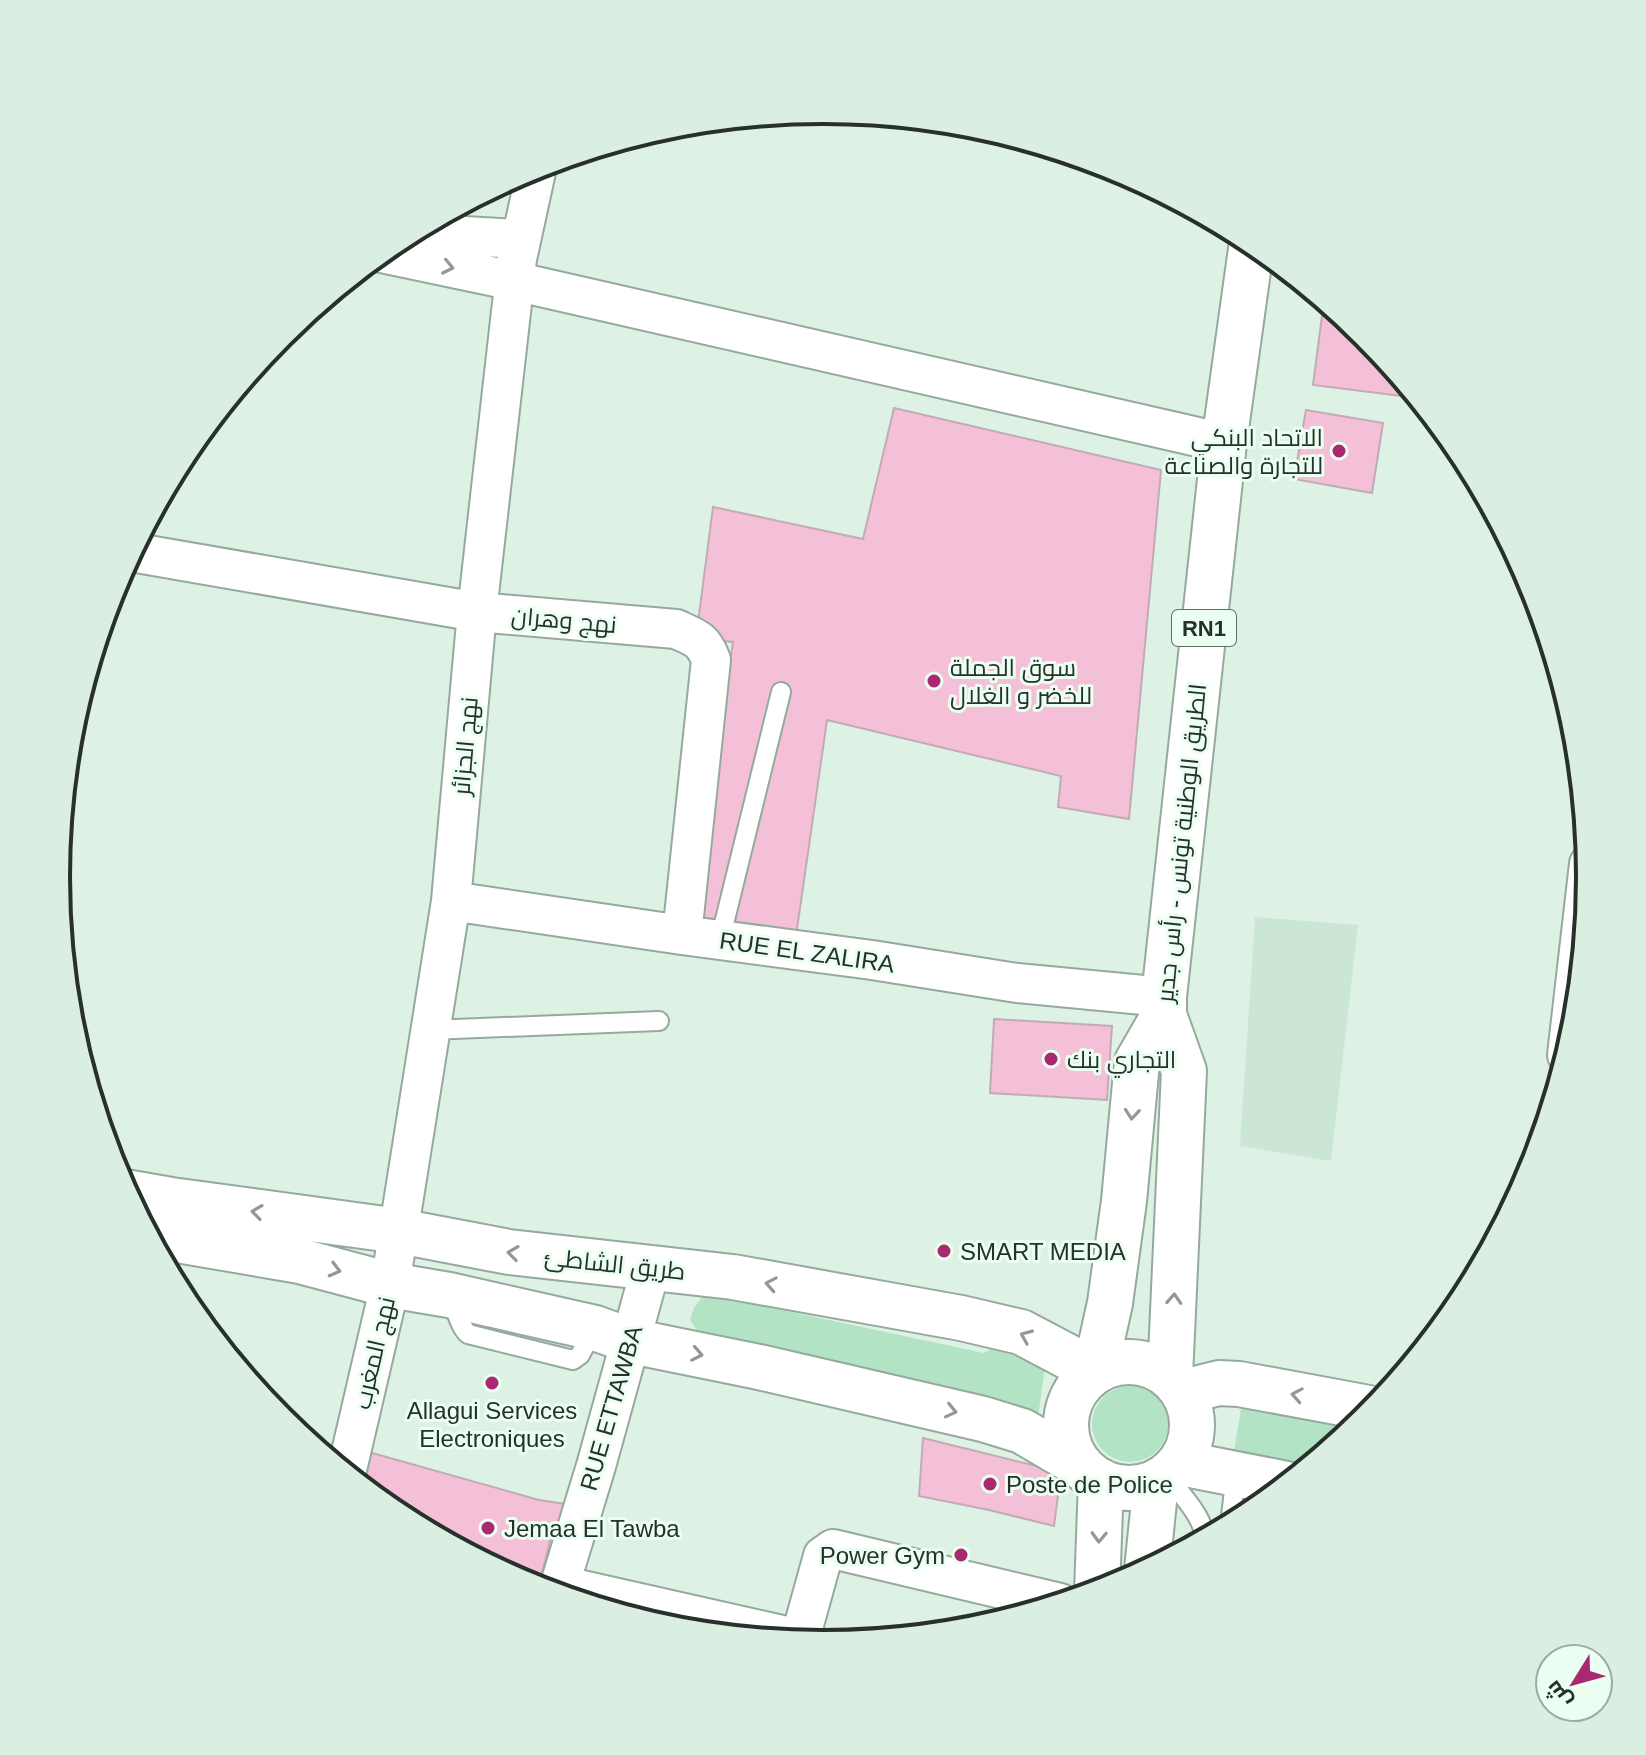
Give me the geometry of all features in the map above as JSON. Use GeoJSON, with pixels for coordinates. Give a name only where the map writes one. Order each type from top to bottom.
{"type":"FeatureCollection","features":[{"type":"Feature","properties":{"kind":"street","name":"نهج الجزائر"},"geometry":{"type":"LineString","coordinates":[[399,1231],[451,901],[477,612],[517,260],[534,183]]}},
{"type":"Feature","properties":{"kind":"street"},"geometry":{"type":"LineString","coordinates":[[437,231],[464,236],[517,260],[1224,443]]}},
{"type":"Feature","properties":{"kind":"street"},"geometry":{"type":"LineString","coordinates":[[401,254],[517,260]]}},
{"type":"Feature","properties":{"kind":"street","name":"الطريق الوطنية تونس - رأس جدير"},"geometry":{"type":"LineString","coordinates":[[1095,1371],[1110,1303],[1124,1201],[1137,1062],[1164,1006],[1224,443],[1250,257]]}},
{"type":"Feature","properties":{"kind":"street","name":"نهج وهران"},"geometry":{"type":"LineString","coordinates":[[143,554],[477,612],[676,629],[694,637],[705,645],[711,660],[682,935]]}},
{"type":"Feature","properties":{"kind":"street","name":"RUE EL ZALIRA"},"geometry":{"type":"LineString","coordinates":[[451,901],[872,960],[1164,1006]]}},
{"type":"Feature","properties":{"kind":"street","name":"الطريق الوطنية تونس - رأس جدير"},"geometry":{"type":"LineString","coordinates":[[1164,1006],[1184,1071],[1177,1384]]}},
{"type":"Feature","properties":{"kind":"street","name":"طريق الشاطئ"},"geometry":{"type":"LineString","coordinates":[[140,1195],[399,1231],[509,1252],[733,1277],[961,1318],[1021,1332],[1095,1371]]}},
{"type":"Feature","properties":{"kind":"street","name":"نهج المغرب"},"geometry":{"type":"LineString","coordinates":[[349,1462],[390,1285],[399,1231]]}},
{"type":"Feature","properties":{"kind":"street"},"geometry":{"type":"LineString","coordinates":[[162,1237],[300,1261],[390,1285],[449,1295],[983,1419],[1022,1431],[1119,1487],[1138,1488],[1168,1474],[1236,1473],[1273,1481]]}},
{"type":"Feature","properties":{"kind":"street","name":"RUE ETTAWBA"},"geometry":{"type":"LineString","coordinates":[[560,1583],[596,1466],[613,1334],[651,1267]]}},
{"type":"Feature","properties":{"kind":"street"},"geometry":{"type":"LineString","coordinates":[[1095,1371],[1114,1363],[1134,1362],[1153,1366],[1177,1384],[1239,1384],[1359,1406]]}},
{"type":"Feature","properties":{"kind":"street","name":"RN1"},"geometry":{"type":"LineString","coordinates":[[1095,1371],[1079,1386],[1070,1404],[1066,1425],[1070,1446],[1091,1473],[1096,1579]]}},
{"type":"Feature","properties":{"kind":"street","name":"RN1"},"geometry":{"type":"LineString","coordinates":[[1150,1556],[1168,1474],[1189,1446],[1193,1428],[1191,1409],[1177,1384]]}},
{"type":"Feature","properties":{"kind":"street"},"geometry":{"type":"LineString","coordinates":[[803,1630],[823,1556],[833,1549],[1040,1598]]}},
{"type":"Feature","properties":{"kind":"street"},"geometry":{"type":"LineString","coordinates":[[625,1604],[700,1620]]}},
{"type":"Feature","properties":{"kind":"lane"},"geometry":{"type":"LineString","coordinates":[[720,940],[781,692]]}},
{"type":"Feature","properties":{"kind":"lane"},"geometry":{"type":"LineString","coordinates":[[430,1030],[659,1021]]}},
{"type":"Feature","properties":{"kind":"lane"},"geometry":{"type":"LineString","coordinates":[[1232,1510],[1236,1473]]}},
{"type":"Feature","properties":{"kind":"lane"},"geometry":{"type":"LineString","coordinates":[[1168,1474],[1203,1527]]}},
{"type":"Feature","properties":{"kind":"shaded area"},"geometry":{"type":"Polygon","coordinates":[[[1255,917],[1358,925],[1331,1161],[1240,1146],[1255,917]]]}},
{"type":"Feature","properties":{"kind":"green space"},"geometry":{"type":"Polygon","coordinates":[[[716,1296],[984,1353],[1005,1340],[1047,1351],[1038,1418],[996,1406],[993,1397],[705,1336],[690,1320],[702,1297],[716,1296]]]}},
{"type":"Feature","properties":{"kind":"green space"},"geometry":{"type":"Polygon","coordinates":[[[1123,1386],[1137,1386],[1151,1392],[1162,1403],[1168,1424],[1166,1439],[1157,1451],[1145,1460],[1123,1462],[1109,1456],[1098,1445],[1092,1431],[1092,1417],[1098,1403],[1109,1392],[1123,1386]]]}},
{"type":"Feature","properties":{"kind":"green space"},"geometry":{"type":"Polygon","coordinates":[[[1243,1397],[1347,1418],[1283,1473],[1232,1463],[1243,1397]]]}},
{"type":"Feature","properties":{"kind":"building"},"geometry":{"type":"Polygon","coordinates":[[[1322,314],[1401,396],[1313,385],[1322,314]]]}},
{"type":"Feature","properties":{"kind":"building","name":"سوق الجملة للخضر و الغلال"},"geometry":{"type":"Polygon","coordinates":[[[894,408],[1161,470],[1129,819],[1058,807],[1061,776],[827,720],[796,936],[692,920],[733,642],[696,638],[713,507],[863,539],[894,408]]]}},
{"type":"Feature","properties":{"kind":"building","name":"الاتحاد البنكي للتجارة والصناعة"},"geometry":{"type":"Polygon","coordinates":[[[1306,410],[1383,423],[1372,493],[1294,479],[1306,410]]]}},
{"type":"Feature","properties":{"kind":"building","name":"التجاري بنك"},"geometry":{"type":"Polygon","coordinates":[[[994,1019],[1112,1026],[1107,1100],[990,1093],[994,1019]]]}},
{"type":"Feature","properties":{"kind":"building","name":"Poste de Police"},"geometry":{"type":"Polygon","coordinates":[[[923,1438],[1061,1472],[1054,1526],[919,1496],[923,1438]]]}},
{"type":"Feature","properties":{"kind":"building","name":"Jemaa El Tawba"},"geometry":{"type":"Polygon","coordinates":[[[365,1451],[539,1500],[566,1504],[550,1541],[541,1575],[446,1530],[360,1471],[365,1451]]]}},
{"type":"Feature","properties":{"kind":"place","name":"الاتحاد البنكي للتجارة والصناعة"},"geometry":{"type":"Point","coordinates":[1339,451]}},
{"type":"Feature","properties":{"kind":"place","name":"سوق الجملة للخضر و الغلال"},"geometry":{"type":"Point","coordinates":[934,681]}},
{"type":"Feature","properties":{"kind":"place","name":"التجاري بنك"},"geometry":{"type":"Point","coordinates":[1051,1059]}},
{"type":"Feature","properties":{"kind":"place","name":"SMART MEDIA"},"geometry":{"type":"Point","coordinates":[944,1251]}},
{"type":"Feature","properties":{"kind":"place","name":"Allagui Services Electroniques"},"geometry":{"type":"Point","coordinates":[492,1383]}},
{"type":"Feature","properties":{"kind":"place","name":"Poste de Police"},"geometry":{"type":"Point","coordinates":[990,1484]}},
{"type":"Feature","properties":{"kind":"place","name":"Jemaa El Tawba"},"geometry":{"type":"Point","coordinates":[488,1528]}},
{"type":"Feature","properties":{"kind":"place","name":"Power Gym"},"geometry":{"type":"Point","coordinates":[961,1555]}}]}
